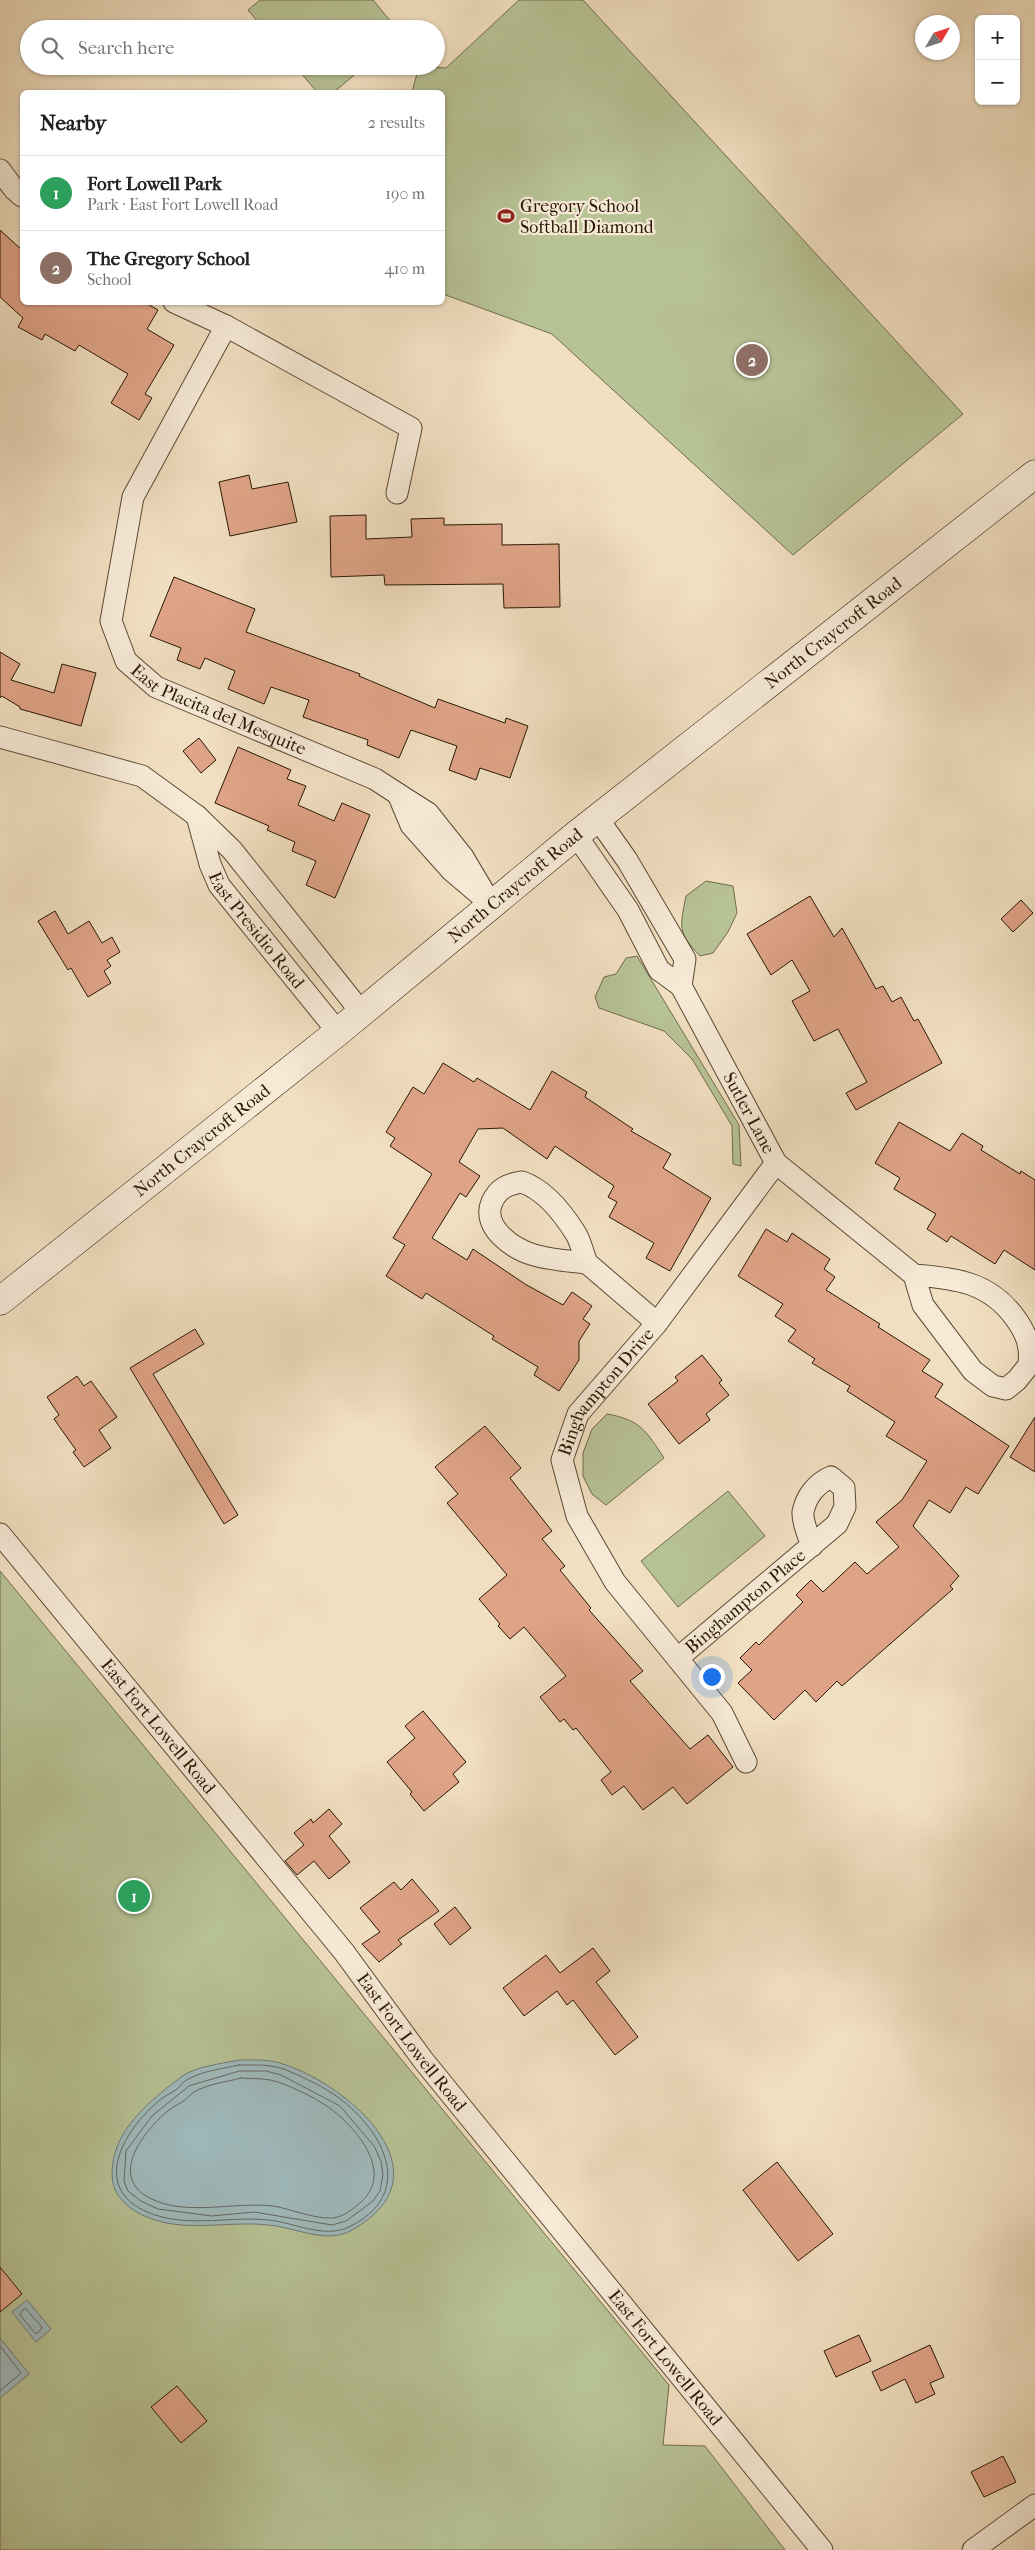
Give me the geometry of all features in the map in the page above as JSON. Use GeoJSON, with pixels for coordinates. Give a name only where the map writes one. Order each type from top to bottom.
{"type":"FeatureCollection","features":[{"type":"Feature","properties":{"kind":"main road","name":"North Craycroft Road"},"geometry":{"type":"LineString","coordinates":[[0,1302],[338,1032],[576,835],[1035,474]]}},
{"type":"Feature","properties":{"kind":"street"},"geometry":{"type":"LineString","coordinates":[[0,170],[20,194]]}},
{"type":"Feature","properties":{"kind":"street"},"geometry":{"type":"LineString","coordinates":[[180,305],[226,326],[411,428],[397,494]]}},
{"type":"Feature","properties":{"kind":"street","name":"East Placita del Mesquite"},"geometry":{"type":"LineString","coordinates":[[226,326],[133,497],[111,621],[126,661],[156,687],[375,779],[428,813],[463,856],[491,904]]}},
{"type":"Feature","properties":{"kind":"street","name":"East Presidio Road"},"geometry":{"type":"LineString","coordinates":[[0,737],[142,776],[197,816],[232,850],[362,1012]]}},
{"type":"Feature","properties":{"kind":"street","name":"East Presidio Road"},"geometry":{"type":"LineString","coordinates":[[197,816],[210,864],[219,886],[338,1032]]}},
{"type":"Feature","properties":{"kind":"street"},"geometry":{"type":"LineString","coordinates":[[598,819],[627,860],[685,959],[681,986]]}},
{"type":"Feature","properties":{"kind":"street","name":"Sutler Lane"},"geometry":{"type":"LineString","coordinates":[[576,835],[628,910],[659,970],[681,986],[776,1163],[914,1275]]}},
{"type":"Feature","properties":{"kind":"street","name":"Binghampton Drive"},"geometry":{"type":"LineString","coordinates":[[746,1762],[722,1713],[615,1582],[577,1516],[562,1460],[578,1414],[657,1323],[776,1163]]}},
{"type":"Feature","properties":{"kind":"street"},"geometry":{"type":"LineString","coordinates":[[587,1263],[534,1255],[519,1249],[496,1231],[489,1217],[491,1203],[499,1191],[509,1183],[522,1182],[534,1186],[546,1196],[577,1235],[587,1263],[657,1323]]}},
{"type":"Feature","properties":{"kind":"street"},"geometry":{"type":"LineString","coordinates":[[914,1275],[941,1277],[968,1283],[996,1296],[1009,1309],[1028,1336],[1029,1365],[1018,1380],[1006,1389],[993,1386],[972,1371],[923,1305],[914,1275]]}},
{"type":"Feature","properties":{"kind":"street","name":"East Fort Lowell Road"},"geometry":{"type":"LineString","coordinates":[[0,1534],[344,1952],[423,2060],[822,2550]]}},
{"type":"Feature","properties":{"kind":"street","name":"Binghampton Place"},"geometry":{"type":"LineString","coordinates":[[678,1658],[812,1546]]}},
{"type":"Feature","properties":{"kind":"street"},"geometry":{"type":"LineString","coordinates":[[973,2550],[1035,2505]]}},
{"type":"Feature","properties":{"kind":"green space"},"geometry":{"type":"Polygon","coordinates":[[[260,0],[373,0],[390,20],[256,20],[248,10],[260,0]]]}},
{"type":"Feature","properties":{"kind":"green space"},"geometry":{"type":"Polygon","coordinates":[[[519,0],[583,0],[963,414],[793,555],[552,334],[445,295],[445,90],[413,90],[417,75],[445,75],[446,68],[519,0]]]}},
{"type":"Feature","properties":{"kind":"green space"},"geometry":{"type":"Polygon","coordinates":[[[303,75],[354,75],[336,90],[315,90],[303,75]]]}},
{"type":"Feature","properties":{"kind":"green space"},"geometry":{"type":"Polygon","coordinates":[[[706,881],[733,886],[737,913],[728,932],[713,953],[700,956],[684,935],[682,915],[686,896],[706,881]]]}},
{"type":"Feature","properties":{"kind":"green space"},"geometry":{"type":"Polygon","coordinates":[[[637,956],[739,1125],[741,1166],[733,1164],[732,1126],[692,1059],[664,1031],[599,1008],[595,997],[604,977],[616,974],[626,958],[637,956]]]}},
{"type":"Feature","properties":{"kind":"green space"},"geometry":{"type":"Polygon","coordinates":[[[607,1414],[635,1423],[647,1434],[664,1458],[606,1505],[592,1494],[583,1476],[583,1453],[592,1429],[607,1414]]]}},
{"type":"Feature","properties":{"kind":"green space"},"geometry":{"type":"Polygon","coordinates":[[[728,1491],[765,1536],[678,1607],[641,1561],[728,1491]]]}},
{"type":"Feature","properties":{"kind":"green space"},"geometry":{"type":"Polygon","coordinates":[[[0,1571],[669,2385],[663,2445],[705,2446],[785,2550],[0,2550],[0,1571]]]}},
{"type":"Feature","properties":{"kind":"water"},"geometry":{"type":"Polygon","coordinates":[[[239,2060],[278,2062],[310,2075],[336,2091],[361,2112],[380,2135],[392,2159],[393,2184],[380,2208],[352,2230],[332,2236],[322,2236],[268,2225],[200,2226],[167,2223],[151,2219],[135,2211],[118,2196],[112,2180],[114,2158],[118,2144],[134,2118],[187,2073],[239,2060]]]}},
{"type":"Feature","properties":{"kind":"water"},"geometry":{"type":"Polygon","coordinates":[[[27,2300],[51,2329],[36,2342],[12,2312],[27,2300]]]}},
{"type":"Feature","properties":{"kind":"water"},"geometry":{"type":"Polygon","coordinates":[[[0,2338],[29,2374],[0,2398],[0,2338]]]}},
{"type":"Feature","properties":{"kind":"building"},"geometry":{"type":"Polygon","coordinates":[[[0,230],[20,248],[20,305],[149,305],[158,310],[147,329],[174,345],[145,394],[152,398],[139,420],[111,403],[128,374],[79,345],[75,351],[45,334],[42,340],[18,327],[23,318],[0,297],[0,230]]]}},
{"type":"Feature","properties":{"kind":"building"},"geometry":{"type":"Polygon","coordinates":[[[249,475],[252,489],[288,482],[297,522],[230,536],[219,482],[249,475]]]}},
{"type":"Feature","properties":{"kind":"building"},"geometry":{"type":"Polygon","coordinates":[[[366,515],[366,539],[412,537],[411,519],[444,518],[444,525],[502,524],[502,545],[559,544],[560,607],[504,608],[503,584],[385,585],[384,575],[331,577],[330,516],[366,515]]]}},
{"type":"Feature","properties":{"kind":"building"},"geometry":{"type":"Polygon","coordinates":[[[174,577],[255,609],[246,632],[360,674],[359,676],[435,708],[438,699],[505,723],[506,718],[528,726],[510,778],[480,768],[476,780],[449,770],[457,746],[411,730],[399,758],[367,745],[368,740],[303,717],[309,700],[271,687],[264,704],[228,689],[235,671],[205,658],[200,669],[177,660],[181,648],[150,636],[174,577]]]}},
{"type":"Feature","properties":{"kind":"building"},"geometry":{"type":"Polygon","coordinates":[[[0,652],[20,664],[11,680],[54,693],[62,664],[96,673],[81,726],[20,709],[20,707],[2,696],[0,698],[0,652]]]}},
{"type":"Feature","properties":{"kind":"building"},"geometry":{"type":"Polygon","coordinates":[[[199,738],[216,760],[201,773],[183,751],[199,738]]]}},
{"type":"Feature","properties":{"kind":"building"},"geometry":{"type":"Polygon","coordinates":[[[238,747],[291,770],[287,779],[306,786],[298,805],[334,821],[342,803],[370,815],[335,898],[306,885],[316,861],[292,851],[295,842],[267,830],[269,826],[215,803],[238,747]]]}},
{"type":"Feature","properties":{"kind":"building"},"geometry":{"type":"Polygon","coordinates":[[[810,896],[834,937],[842,928],[876,989],[883,986],[892,1002],[901,997],[914,1021],[918,1019],[942,1063],[856,1110],[846,1093],[867,1082],[838,1029],[814,1041],[792,1001],[810,991],[792,960],[771,975],[747,934],[810,896]]]}},
{"type":"Feature","properties":{"kind":"building"},"geometry":{"type":"Polygon","coordinates":[[[1021,900],[1033,913],[1013,932],[1001,919],[1021,900]]]}},
{"type":"Feature","properties":{"kind":"building"},"geometry":{"type":"Polygon","coordinates":[[[55,911],[68,934],[89,921],[102,943],[112,937],[120,952],[107,960],[111,966],[104,971],[111,983],[88,997],[71,968],[68,970],[38,921],[55,911]]]}},
{"type":"Feature","properties":{"kind":"building"},"geometry":{"type":"Polygon","coordinates":[[[443,1063],[474,1082],[477,1078],[530,1110],[552,1071],[587,1092],[585,1097],[633,1129],[631,1131],[671,1154],[663,1168],[711,1198],[670,1271],[646,1258],[654,1243],[609,1217],[617,1202],[608,1197],[614,1186],[555,1146],[547,1159],[503,1128],[478,1129],[459,1162],[480,1176],[466,1197],[460,1193],[432,1238],[467,1260],[473,1249],[525,1284],[563,1305],[572,1292],[592,1306],[583,1319],[590,1324],[579,1341],[579,1360],[559,1391],[534,1375],[538,1367],[492,1339],[494,1336],[426,1293],[422,1299],[386,1276],[405,1245],[393,1238],[432,1174],[390,1146],[395,1138],[386,1132],[413,1087],[424,1094],[443,1063]]]}},
{"type":"Feature","properties":{"kind":"building"},"geometry":{"type":"Polygon","coordinates":[[[899,1122],[950,1151],[962,1133],[983,1146],[981,1150],[1020,1174],[1021,1171],[1035,1180],[1035,1270],[1004,1250],[995,1264],[951,1236],[947,1242],[927,1229],[936,1214],[894,1189],[900,1178],[875,1163],[899,1122]]]}},
{"type":"Feature","properties":{"kind":"building"},"geometry":{"type":"Polygon","coordinates":[[[766,1229],[787,1242],[792,1233],[830,1259],[824,1269],[835,1277],[826,1290],[880,1324],[878,1327],[930,1360],[922,1371],[943,1384],[935,1397],[1009,1446],[978,1494],[966,1487],[950,1513],[929,1500],[913,1526],[959,1576],[950,1586],[953,1589],[842,1686],[837,1681],[816,1702],[805,1690],[774,1720],[738,1683],[752,1670],[740,1658],[756,1642],[759,1645],[803,1602],[796,1595],[811,1580],[823,1592],[855,1562],[867,1574],[899,1547],[876,1522],[902,1500],[927,1461],[886,1436],[895,1422],[847,1391],[850,1386],[812,1363],[815,1359],[788,1341],[796,1330],[775,1316],[783,1304],[738,1276],[766,1229]]]}},
{"type":"Feature","properties":{"kind":"building"},"geometry":{"type":"Polygon","coordinates":[[[195,1329],[204,1344],[153,1374],[238,1515],[224,1524],[130,1368],[195,1329]]]}},
{"type":"Feature","properties":{"kind":"building"},"geometry":{"type":"Polygon","coordinates":[[[702,1355],[722,1380],[719,1383],[729,1395],[706,1414],[710,1420],[679,1444],[648,1404],[678,1381],[675,1377],[702,1355]]]}},
{"type":"Feature","properties":{"kind":"building"},"geometry":{"type":"Polygon","coordinates":[[[77,1376],[84,1386],[91,1381],[117,1417],[99,1430],[111,1448],[84,1467],[73,1452],[76,1450],[54,1419],[59,1415],[47,1397],[77,1376]]]}},
{"type":"Feature","properties":{"kind":"building"},"geometry":{"type":"Polygon","coordinates":[[[1035,1417],[1035,1472],[1010,1457],[1035,1417]]]}},
{"type":"Feature","properties":{"kind":"building"},"geometry":{"type":"Polygon","coordinates":[[[485,1426],[521,1468],[510,1478],[552,1531],[542,1539],[565,1566],[560,1570],[591,1608],[589,1610],[643,1671],[630,1681],[690,1749],[708,1735],[733,1767],[687,1804],[673,1787],[643,1810],[624,1786],[612,1795],[601,1780],[611,1772],[576,1728],[573,1730],[564,1719],[560,1722],[540,1697],[566,1676],[524,1627],[510,1639],[498,1626],[500,1624],[479,1599],[507,1575],[447,1503],[458,1494],[435,1467],[485,1426]]]}},
{"type":"Feature","properties":{"kind":"building"},"geometry":{"type":"Polygon","coordinates":[[[423,1711],[466,1762],[453,1774],[459,1782],[424,1811],[410,1794],[412,1792],[387,1762],[415,1738],[405,1726],[423,1711]]]}},
{"type":"Feature","properties":{"kind":"building"},"geometry":{"type":"Polygon","coordinates":[[[329,1809],[342,1824],[329,1836],[350,1862],[329,1879],[314,1861],[297,1875],[285,1861],[304,1845],[294,1833],[311,1819],[313,1823],[329,1809]]]}},
{"type":"Feature","properties":{"kind":"building"},"geometry":{"type":"Polygon","coordinates":[[[412,1879],[439,1911],[398,1940],[402,1944],[379,1962],[362,1944],[380,1932],[360,1908],[394,1882],[401,1890],[412,1879]]]}},
{"type":"Feature","properties":{"kind":"building"},"geometry":{"type":"Polygon","coordinates":[[[455,1907],[471,1928],[450,1945],[434,1924],[455,1907]]]}},
{"type":"Feature","properties":{"kind":"building"},"geometry":{"type":"Polygon","coordinates":[[[593,1948],[610,1971],[596,1982],[638,2037],[615,2055],[573,2000],[567,2005],[557,1991],[524,2016],[503,1988],[546,1955],[560,1973],[593,1948]]]}},
{"type":"Feature","properties":{"kind":"building"},"geometry":{"type":"Polygon","coordinates":[[[777,2162],[833,2234],[798,2261],[743,2190],[777,2162]]]}},
{"type":"Feature","properties":{"kind":"building"},"geometry":{"type":"Polygon","coordinates":[[[0,2267],[22,2294],[0,2312],[0,2267]]]}},
{"type":"Feature","properties":{"kind":"building"},"geometry":{"type":"Polygon","coordinates":[[[859,2335],[871,2361],[836,2377],[824,2351],[859,2335]]]}},
{"type":"Feature","properties":{"kind":"building"},"geometry":{"type":"Polygon","coordinates":[[[930,2345],[944,2377],[930,2383],[935,2394],[916,2403],[905,2379],[881,2391],[872,2372],[930,2345]]]}},
{"type":"Feature","properties":{"kind":"building"},"geometry":{"type":"Polygon","coordinates":[[[177,2386],[207,2421],[181,2443],[151,2407],[177,2386]]]}},
{"type":"Feature","properties":{"kind":"building"},"geometry":{"type":"Polygon","coordinates":[[[1003,2456],[1016,2482],[984,2497],[971,2472],[1003,2456]]]}},
{"type":"Feature","properties":{"kind":"place","name":"Gregory School Softball Diamond"},"geometry":{"type":"Point","coordinates":[506,216]}},
{"type":"Feature","properties":{"kind":"place","name":"The Gregory School"},"geometry":{"type":"Point","coordinates":[752,360]}},
{"type":"Feature","properties":{"kind":"place","name":"Fort Lowell Park"},"geometry":{"type":"Point","coordinates":[134,1896]}}]}
